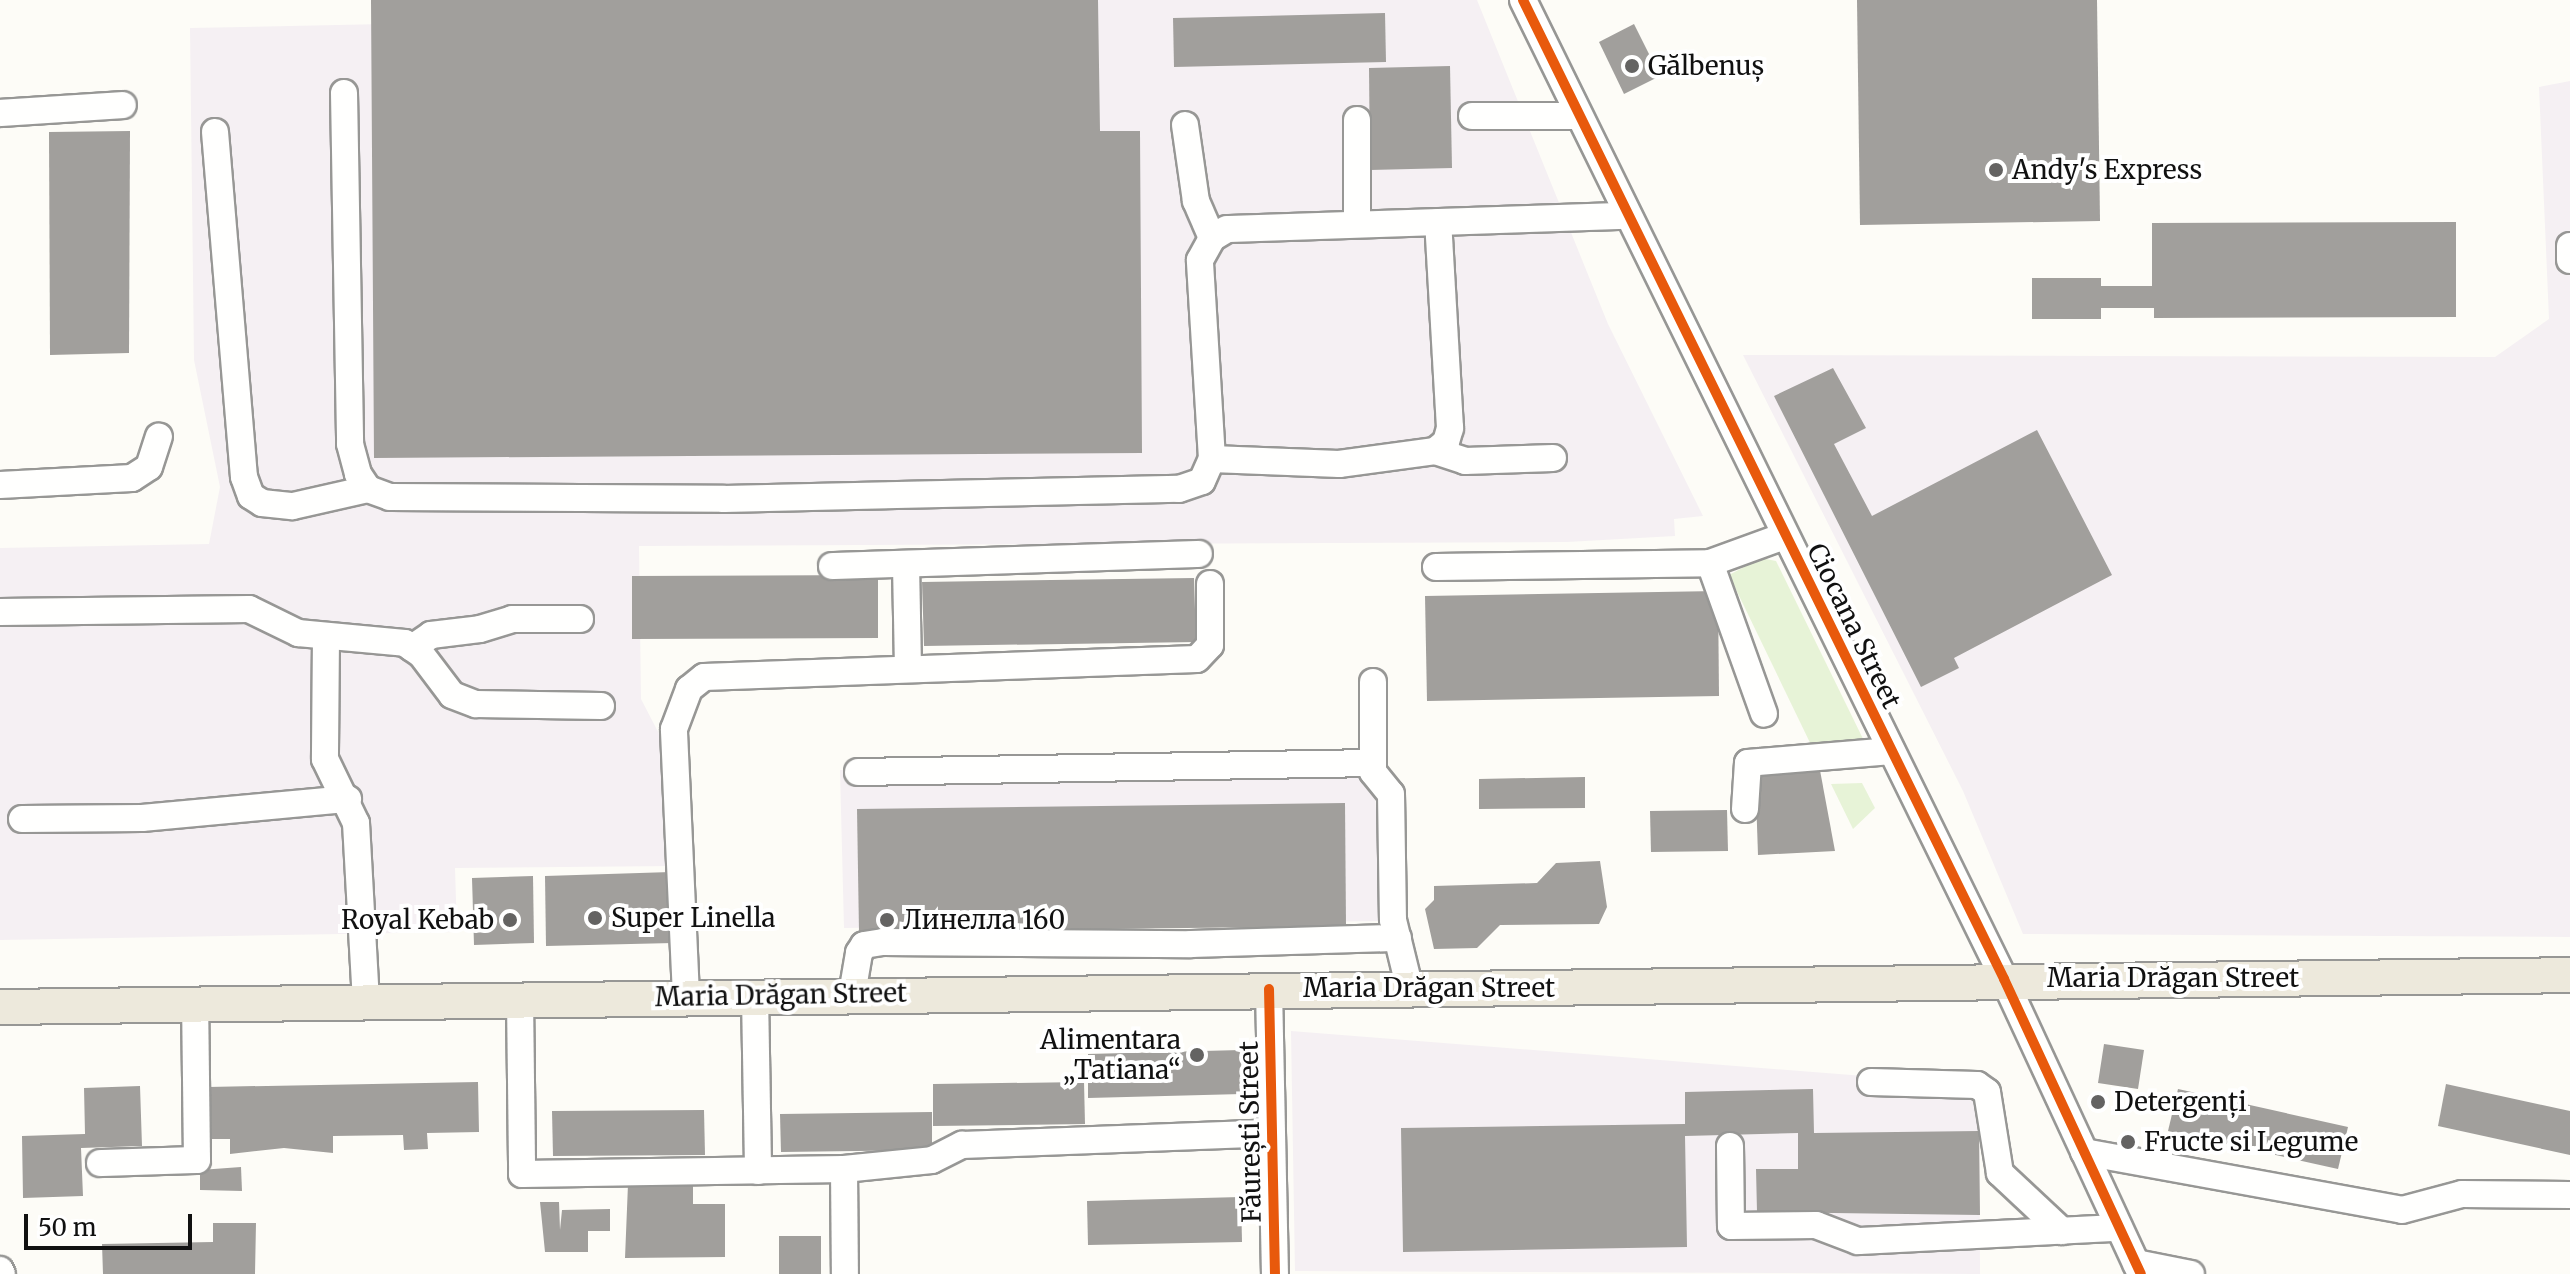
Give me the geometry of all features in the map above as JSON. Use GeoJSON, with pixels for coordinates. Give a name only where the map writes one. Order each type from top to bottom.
{"type":"FeatureCollection","features":[{"type":"Feature","properties":{"kind":"main road","name":"Maria Drăgan Street"},"geometry":{"type":"LineString","coordinates":[[0,1007],[755,995],[1410,990],[2004,979],[2570,975]]}},
{"type":"Feature","properties":{"kind":"street","name":"Ciocana Street"},"geometry":{"type":"LineString","coordinates":[[1523,0],[2004,979],[2138,1268]]}},
{"type":"Feature","properties":{"kind":"street"},"geometry":{"type":"LineString","coordinates":[[344,93],[350,444],[368,489]]}},
{"type":"Feature","properties":{"kind":"street"},"geometry":{"type":"LineString","coordinates":[[0,113],[123,105]]}},
{"type":"Feature","properties":{"kind":"street"},"geometry":{"type":"LineString","coordinates":[[1472,116],[1579,116]]}},
{"type":"Feature","properties":{"kind":"street"},"geometry":{"type":"LineString","coordinates":[[1357,120],[1357,224]]}},
{"type":"Feature","properties":{"kind":"street"},"geometry":{"type":"LineString","coordinates":[[1185,125],[1196,201],[1212,238]]}},
{"type":"Feature","properties":{"kind":"street"},"geometry":{"type":"LineString","coordinates":[[215,132],[244,477],[251,496],[262,503],[293,506],[368,489],[390,497],[692,499],[1179,489],[1202,481],[1212,459],[1200,260],[1212,238],[1227,229],[1628,216]]}},
{"type":"Feature","properties":{"kind":"street"},"geometry":{"type":"LineString","coordinates":[[1435,451],[1446,442],[1450,428],[1438,222]]}},
{"type":"Feature","properties":{"kind":"street"},"geometry":{"type":"LineString","coordinates":[[2570,246],[2570,260]]}},
{"type":"Feature","properties":{"kind":"street"},"geometry":{"type":"LineString","coordinates":[[0,485],[132,478],[149,467],[159,437]]}},
{"type":"Feature","properties":{"kind":"street"},"geometry":{"type":"LineString","coordinates":[[1212,459],[1339,464],[1435,451],[1465,461],[1553,458]]}},
{"type":"Feature","properties":{"kind":"street"},"geometry":{"type":"LineString","coordinates":[[1436,567],[1710,563],[1784,536]]}},
{"type":"Feature","properties":{"kind":"street"},"geometry":{"type":"LineString","coordinates":[[832,566],[1199,554]]}},
{"type":"Feature","properties":{"kind":"street"},"geometry":{"type":"LineString","coordinates":[[1710,563],[1764,714]]}},
{"type":"Feature","properties":{"kind":"street"},"geometry":{"type":"LineString","coordinates":[[906,564],[908,668]]}},
{"type":"Feature","properties":{"kind":"street"},"geometry":{"type":"LineString","coordinates":[[686,996],[674,729],[689,689],[704,677],[1197,659],[1210,645],[1210,584]]}},
{"type":"Feature","properties":{"kind":"street"},"geometry":{"type":"LineString","coordinates":[[0,612],[249,609],[282,627],[326,637],[386,640],[412,648],[452,695],[476,704],[601,706]]}},
{"type":"Feature","properties":{"kind":"street"},"geometry":{"type":"LineString","coordinates":[[412,648],[431,635],[480,629],[512,619],[580,619]]}},
{"type":"Feature","properties":{"kind":"street"},"geometry":{"type":"LineString","coordinates":[[326,637],[325,759],[327,774],[348,799],[356,823],[366,1001]]}},
{"type":"Feature","properties":{"kind":"street"},"geometry":{"type":"LineString","coordinates":[[1373,682],[1373,772],[1391,794],[1398,938],[1410,990]]}},
{"type":"Feature","properties":{"kind":"street"},"geometry":{"type":"LineString","coordinates":[[1745,809],[1748,763],[1891,751]]}},
{"type":"Feature","properties":{"kind":"street"},"geometry":{"type":"LineString","coordinates":[[858,772],[1373,763]]}},
{"type":"Feature","properties":{"kind":"street"},"geometry":{"type":"LineString","coordinates":[[22,819],[142,818],[348,799]]}},
{"type":"Feature","properties":{"kind":"street"},"geometry":{"type":"LineString","coordinates":[[852,994],[859,953],[864,945],[883,942],[1191,944],[1398,938]]}},
{"type":"Feature","properties":{"kind":"street","name":"Făurești Street"},"geometry":{"type":"LineString","coordinates":[[1269,989],[1275,1274]]}},
{"type":"Feature","properties":{"kind":"street"},"geometry":{"type":"LineString","coordinates":[[755,995],[758,1171]]}},
{"type":"Feature","properties":{"kind":"street"},"geometry":{"type":"LineString","coordinates":[[520,999],[522,1174],[844,1169],[932,1160],[962,1145],[1271,1133]]}},
{"type":"Feature","properties":{"kind":"street"},"geometry":{"type":"LineString","coordinates":[[100,1163],[197,1160],[195,1004]]}},
{"type":"Feature","properties":{"kind":"street"},"geometry":{"type":"LineString","coordinates":[[1871,1082],[1977,1085],[1987,1092],[2000,1173],[2062,1231]]}},
{"type":"Feature","properties":{"kind":"street"},"geometry":{"type":"LineString","coordinates":[[1730,1146],[1731,1226],[1816,1225],[1858,1241],[2119,1228]]}},
{"type":"Feature","properties":{"kind":"street"},"geometry":{"type":"LineString","coordinates":[[2084,1152],[2402,1210],[2462,1194],[2570,1195]]}},
{"type":"Feature","properties":{"kind":"street"},"geometry":{"type":"LineString","coordinates":[[844,1169],[845,1274]]}},
{"type":"Feature","properties":{"kind":"street"},"geometry":{"type":"LineString","coordinates":[[2138,1268],[2191,1274]]}},
{"type":"Feature","properties":{"kind":"shaded area"},"geometry":{"type":"Polygon","coordinates":[[[385,0],[1477,0],[1608,324],[1703,516],[1674,519],[1675,536],[1567,542],[639,546],[641,699],[669,753],[675,866],[455,868],[457,932],[0,940],[0,548],[209,544],[220,487],[194,360],[190,28],[385,24],[385,0]]]}},
{"type":"Feature","properties":{"kind":"shaded area"},"geometry":{"type":"Polygon","coordinates":[[[2570,81],[2570,937],[2023,934],[1963,791],[1743,355],[2495,357],[2549,319],[2539,87],[2570,81]]]}},
{"type":"Feature","properties":{"kind":"shaded area"},"geometry":{"type":"Polygon","coordinates":[[[1353,754],[1374,767],[1381,921],[844,928],[840,770],[1353,754]]]}},
{"type":"Feature","properties":{"kind":"shaded area"},"geometry":{"type":"Polygon","coordinates":[[[1291,1031],[1979,1085],[1980,1274],[1295,1271],[1291,1031]]]}},
{"type":"Feature","properties":{"kind":"green space"},"geometry":{"type":"Polygon","coordinates":[[[1761,558],[1776,561],[1867,747],[1814,751],[1729,575],[1761,558]]]}},
{"type":"Feature","properties":{"kind":"green space"},"geometry":{"type":"Polygon","coordinates":[[[1862,783],[1875,808],[1853,829],[1831,784],[1862,783]]]}},
{"type":"Feature","properties":{"kind":"building"},"geometry":{"type":"Polygon","coordinates":[[[371,0],[1098,0],[1100,131],[1140,131],[1142,453],[374,458],[371,0]]]}},
{"type":"Feature","properties":{"kind":"building"},"geometry":{"type":"Polygon","coordinates":[[[1857,0],[2097,0],[2100,221],[1860,225],[1857,0]]]}},
{"type":"Feature","properties":{"kind":"building"},"geometry":{"type":"Polygon","coordinates":[[[1385,13],[1386,62],[1174,67],[1173,18],[1385,13]]]}},
{"type":"Feature","properties":{"kind":"building"},"geometry":{"type":"Polygon","coordinates":[[[1634,24],[1660,76],[1624,94],[1599,42],[1634,24]]]}},
{"type":"Feature","properties":{"kind":"building"},"geometry":{"type":"Polygon","coordinates":[[[1450,66],[1452,168],[1370,170],[1369,68],[1450,66]]]}},
{"type":"Feature","properties":{"kind":"building"},"geometry":{"type":"Polygon","coordinates":[[[130,131],[129,353],[50,355],[49,132],[130,131]]]}},
{"type":"Feature","properties":{"kind":"building"},"geometry":{"type":"Polygon","coordinates":[[[2456,222],[2456,317],[2154,318],[2154,308],[2101,308],[2101,319],[2032,319],[2032,278],[2101,278],[2101,286],[2152,286],[2152,223],[2456,222]]]}},
{"type":"Feature","properties":{"kind":"building"},"geometry":{"type":"Polygon","coordinates":[[[1833,368],[1866,428],[1834,444],[1872,516],[2037,430],[2112,575],[1954,658],[1959,668],[1921,687],[1774,396],[1833,368]]]}},
{"type":"Feature","properties":{"kind":"building"},"geometry":{"type":"Polygon","coordinates":[[[878,575],[878,638],[632,639],[632,576],[878,575]]]}},
{"type":"Feature","properties":{"kind":"building"},"geometry":{"type":"Polygon","coordinates":[[[1194,578],[1196,642],[924,646],[922,582],[1194,578]]]}},
{"type":"Feature","properties":{"kind":"building"},"geometry":{"type":"Polygon","coordinates":[[[1718,591],[1719,696],[1427,701],[1425,596],[1718,591]]]}},
{"type":"Feature","properties":{"kind":"building"},"geometry":{"type":"Polygon","coordinates":[[[1819,765],[1835,851],[1758,855],[1755,767],[1819,765]]]}},
{"type":"Feature","properties":{"kind":"building"},"geometry":{"type":"Polygon","coordinates":[[[1585,777],[1585,808],[1479,809],[1479,779],[1585,777]]]}},
{"type":"Feature","properties":{"kind":"building"},"geometry":{"type":"Polygon","coordinates":[[[1345,803],[1346,926],[859,932],[857,809],[1345,803]]]}},
{"type":"Feature","properties":{"kind":"building"},"geometry":{"type":"Polygon","coordinates":[[[1727,810],[1728,851],[1651,852],[1650,811],[1727,810]]]}},
{"type":"Feature","properties":{"kind":"building"},"geometry":{"type":"Polygon","coordinates":[[[1600,861],[1607,907],[1599,924],[1500,925],[1477,948],[1434,949],[1425,909],[1434,900],[1434,886],[1537,883],[1556,863],[1600,861]]]}},
{"type":"Feature","properties":{"kind":"building"},"geometry":{"type":"Polygon","coordinates":[[[671,872],[673,943],[546,946],[545,876],[671,872]]]}},
{"type":"Feature","properties":{"kind":"building"},"geometry":{"type":"Polygon","coordinates":[[[533,876],[534,943],[474,945],[472,878],[533,876]]]}},
{"type":"Feature","properties":{"kind":"building"},"geometry":{"type":"Polygon","coordinates":[[[2104,1044],[2144,1050],[2138,1089],[2098,1083],[2104,1044]]]}},
{"type":"Feature","properties":{"kind":"building"},"geometry":{"type":"Polygon","coordinates":[[[1241,1050],[1242,1094],[1088,1098],[1088,1054],[1241,1050]]]}},
{"type":"Feature","properties":{"kind":"building"},"geometry":{"type":"Polygon","coordinates":[[[478,1082],[479,1132],[427,1133],[428,1149],[404,1150],[403,1135],[333,1136],[333,1153],[284,1148],[230,1154],[230,1139],[209,1139],[208,1087],[478,1082]]]}},
{"type":"Feature","properties":{"kind":"building"},"geometry":{"type":"Polygon","coordinates":[[[1084,1082],[1085,1124],[933,1126],[933,1084],[1084,1082]]]}},
{"type":"Feature","properties":{"kind":"building"},"geometry":{"type":"Polygon","coordinates":[[[2446,1084],[2570,1111],[2570,1155],[2438,1126],[2446,1084]]]}},
{"type":"Feature","properties":{"kind":"building"},"geometry":{"type":"Polygon","coordinates":[[[140,1086],[142,1146],[81,1148],[83,1196],[23,1198],[22,1136],[85,1134],[84,1088],[140,1086]]]}},
{"type":"Feature","properties":{"kind":"building"},"geometry":{"type":"Polygon","coordinates":[[[1813,1089],[1814,1133],[1979,1131],[1980,1215],[1757,1212],[1756,1169],[1798,1169],[1798,1133],[1685,1136],[1687,1247],[1403,1252],[1401,1128],[1685,1124],[1685,1092],[1813,1089]]]}},
{"type":"Feature","properties":{"kind":"building"},"geometry":{"type":"Polygon","coordinates":[[[2178,1089],[2348,1127],[2338,1169],[2168,1131],[2178,1089]]]}},
{"type":"Feature","properties":{"kind":"building"},"geometry":{"type":"Polygon","coordinates":[[[704,1110],[705,1155],[553,1156],[552,1111],[704,1110]]]}},
{"type":"Feature","properties":{"kind":"building"},"geometry":{"type":"Polygon","coordinates":[[[932,1112],[932,1150],[781,1152],[780,1114],[932,1112]]]}},
{"type":"Feature","properties":{"kind":"building"},"geometry":{"type":"Polygon","coordinates":[[[241,1167],[242,1191],[200,1190],[200,1170],[241,1167]]]}},
{"type":"Feature","properties":{"kind":"building"},"geometry":{"type":"Polygon","coordinates":[[[628,1184],[693,1184],[693,1204],[725,1204],[725,1257],[625,1258],[628,1184]]]}},
{"type":"Feature","properties":{"kind":"building"},"geometry":{"type":"Polygon","coordinates":[[[1241,1197],[1242,1242],[1088,1245],[1087,1201],[1241,1197]]]}},
{"type":"Feature","properties":{"kind":"building"},"geometry":{"type":"Polygon","coordinates":[[[540,1202],[559,1202],[560,1230],[562,1210],[610,1209],[610,1231],[588,1231],[588,1252],[545,1252],[540,1202]]]}},
{"type":"Feature","properties":{"kind":"building"},"geometry":{"type":"Polygon","coordinates":[[[213,1223],[256,1223],[255,1274],[103,1274],[102,1244],[213,1242],[213,1223]]]}},
{"type":"Feature","properties":{"kind":"building"},"geometry":{"type":"Polygon","coordinates":[[[779,1236],[821,1236],[821,1274],[779,1274],[779,1236]]]}},
{"type":"Feature","properties":{"kind":"cycle path"},"geometry":{"type":"LineString","coordinates":[[1523,0],[2004,979],[2141,1274]]}},
{"type":"Feature","properties":{"kind":"cycle path"},"geometry":{"type":"LineString","coordinates":[[1269,989],[1275,1274]]}},
{"type":"Feature","properties":{"kind":"place","name":"Gălbenuș"},"geometry":{"type":"Point","coordinates":[1632,66]}},
{"type":"Feature","properties":{"kind":"place","name":"Andy's Express"},"geometry":{"type":"Point","coordinates":[1996,170]}},
{"type":"Feature","properties":{"kind":"place","name":"Super Linella"},"geometry":{"type":"Point","coordinates":[595,918]}},
{"type":"Feature","properties":{"kind":"place","name":"Royal Kebab"},"geometry":{"type":"Point","coordinates":[510,920]}},
{"type":"Feature","properties":{"kind":"place","name":"Линелла 160"},"geometry":{"type":"Point","coordinates":[887,920]}},
{"type":"Feature","properties":{"kind":"place","name":"Alimentara „Tatiana“"},"geometry":{"type":"Point","coordinates":[1197,1055]}},
{"type":"Feature","properties":{"kind":"place","name":"Detergenți"},"geometry":{"type":"Point","coordinates":[2098,1102]}},
{"type":"Feature","properties":{"kind":"place","name":"Fructe si Legume"},"geometry":{"type":"Point","coordinates":[2128,1142]}}]}
